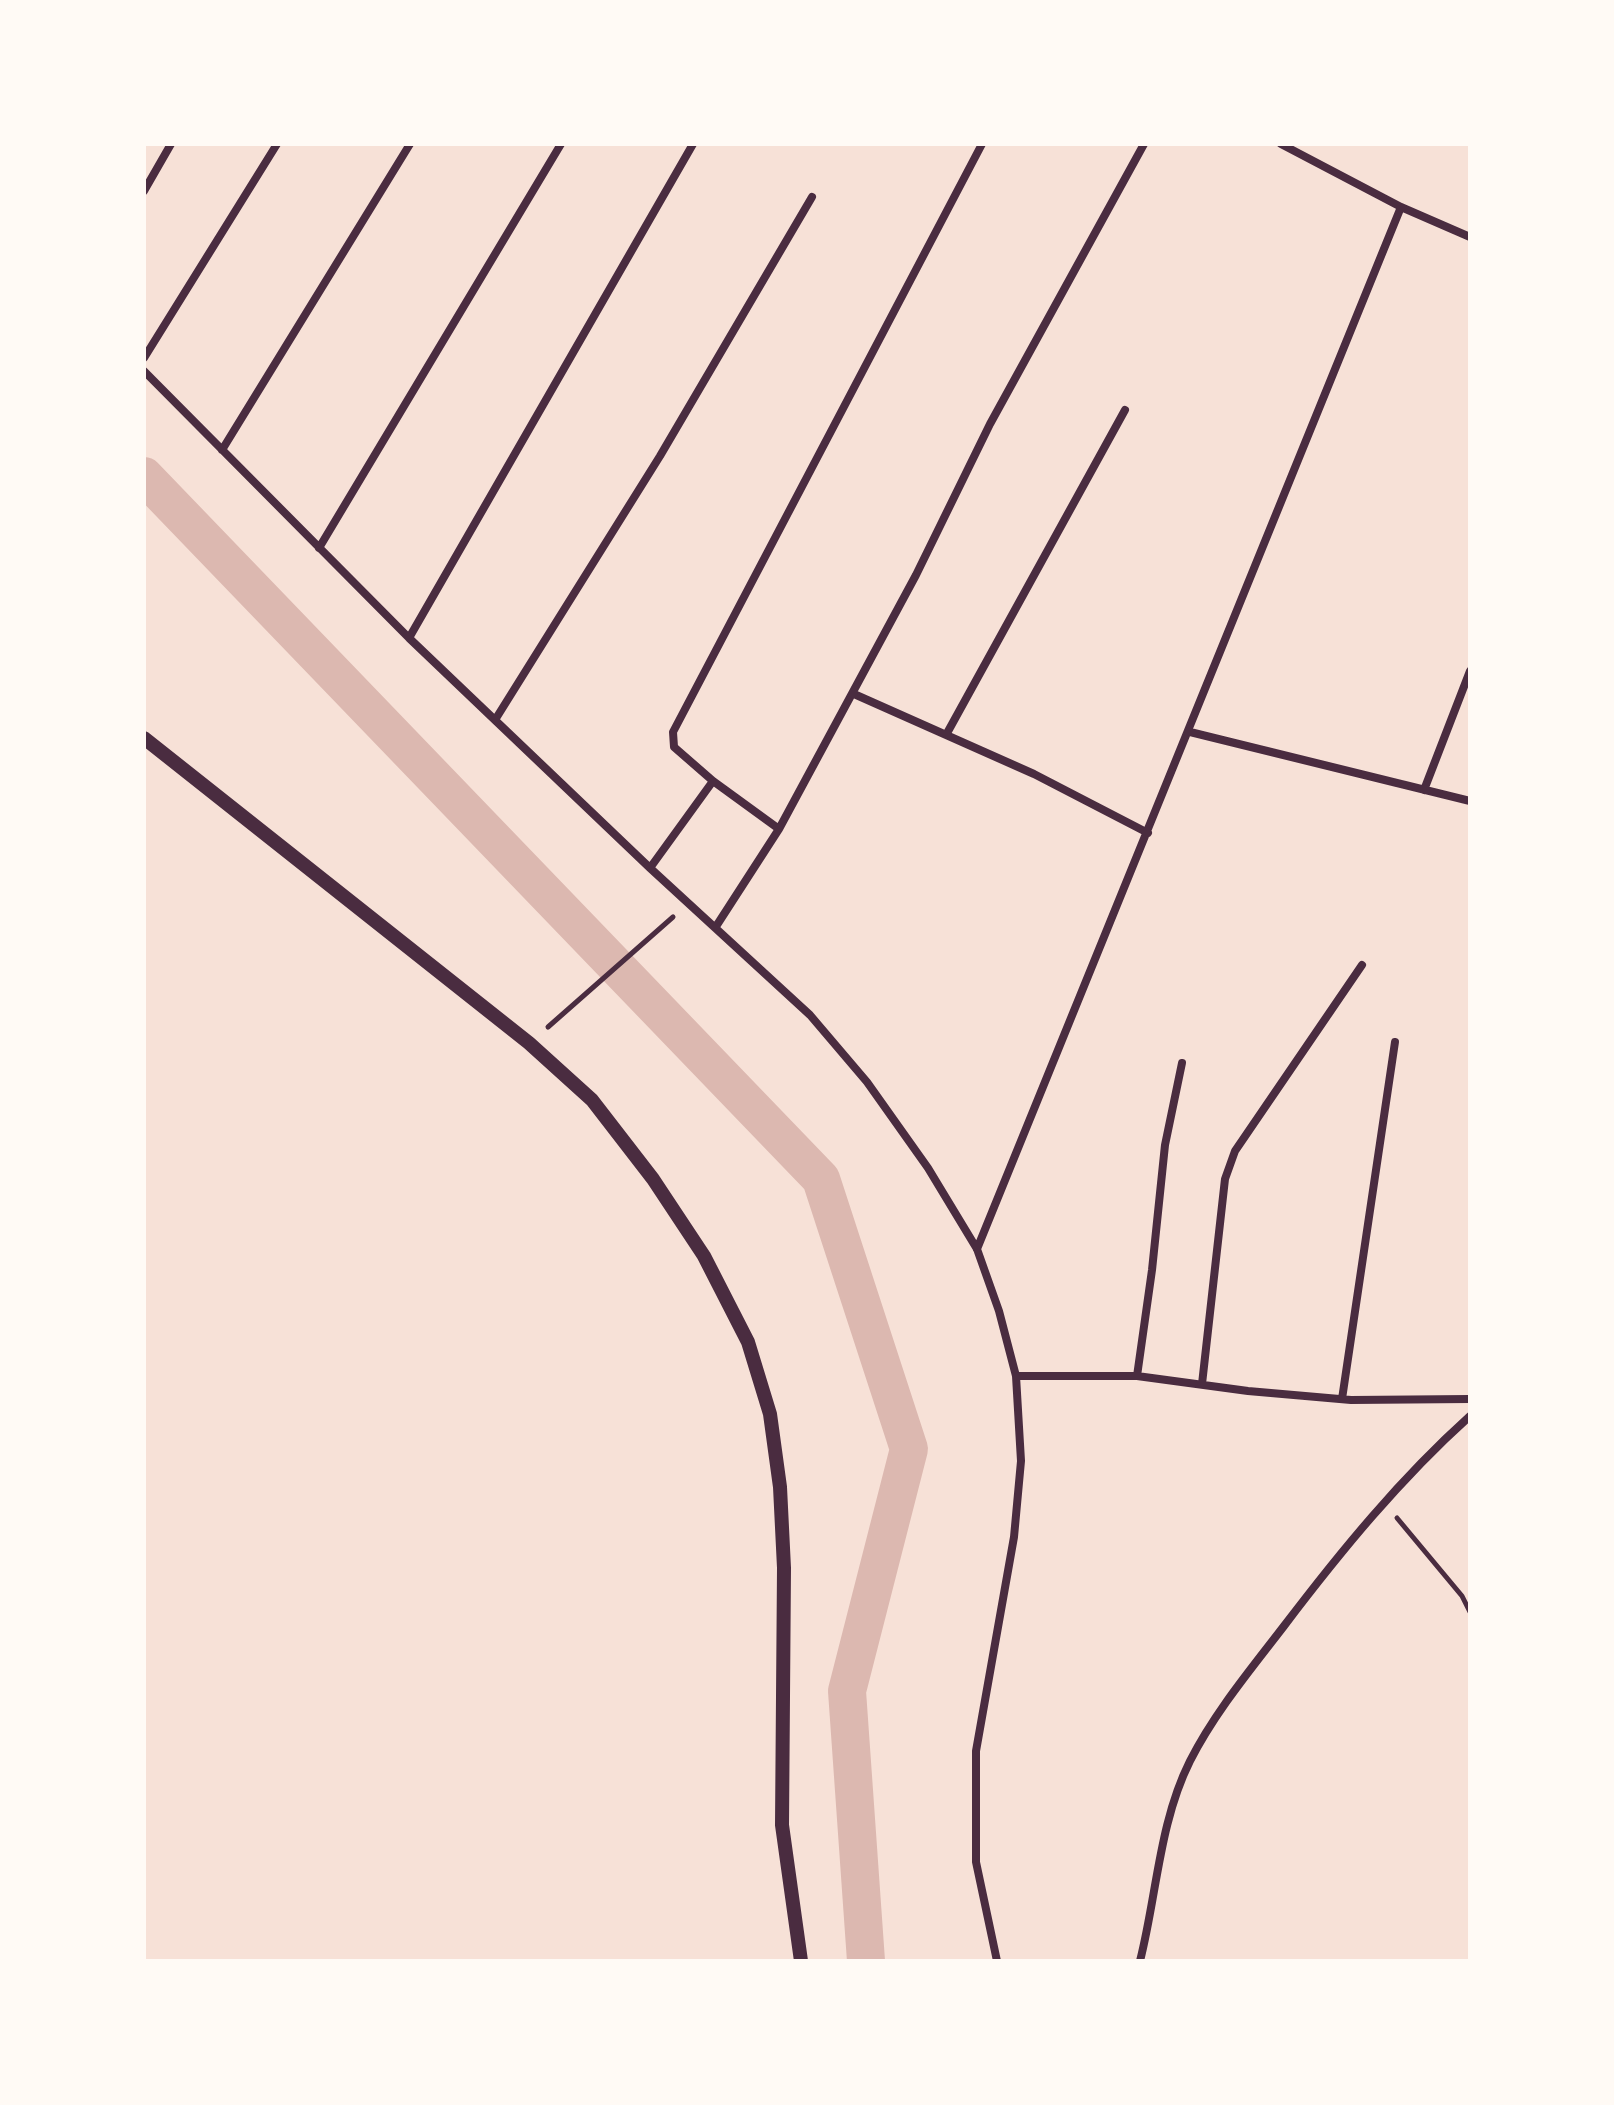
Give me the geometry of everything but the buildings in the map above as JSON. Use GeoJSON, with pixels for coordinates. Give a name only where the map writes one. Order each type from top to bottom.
{"type":"FeatureCollection","features":[{"type":"Feature","properties":{"kind":"street"},"geometry":{"type":"LineString","coordinates":[[144,191],[171,144]]}},
{"type":"Feature","properties":{"kind":"street"},"geometry":{"type":"LineString","coordinates":[[144,358],[277,144]]}},
{"type":"Feature","properties":{"kind":"street"},"geometry":{"type":"LineString","coordinates":[[222,450],[410,144]]}},
{"type":"Feature","properties":{"kind":"street"},"geometry":{"type":"LineString","coordinates":[[319,548],[561,144]]}},
{"type":"Feature","properties":{"kind":"street"},"geometry":{"type":"LineString","coordinates":[[409,638],[693,144]]}},
{"type":"Feature","properties":{"kind":"street"},"geometry":{"type":"LineString","coordinates":[[779,829],[713,781],[674,747],[673,732],[982,144]]}},
{"type":"Feature","properties":{"kind":"street"},"geometry":{"type":"LineString","coordinates":[[715,928],[779,829],[854,694],[990,424],[1144,144]]}},
{"type":"Feature","properties":{"kind":"street"},"geometry":{"type":"LineString","coordinates":[[1281,144],[1401,207],[1470,237]]}},
{"type":"Feature","properties":{"kind":"street"},"geometry":{"type":"LineString","coordinates":[[495,720],[660,456],[812,197]]}},
{"type":"Feature","properties":{"kind":"street"},"geometry":{"type":"LineString","coordinates":[[977,1249],[1190,732],[1401,207]]}},
{"type":"Feature","properties":{"kind":"street"},"geometry":{"type":"LineString","coordinates":[[144,371],[409,638],[650,868],[810,1015],[867,1082],[928,1168],[977,1249],[999,1311],[1016,1376],[1021,1461],[1014,1537],[976,1751],[976,1862],[997,1961]]}},
{"type":"Feature","properties":{"kind":"street"},"geometry":{"type":"LineString","coordinates":[[946,735],[1125,410]]}},
{"type":"Feature","properties":{"kind":"street"},"geometry":{"type":"LineString","coordinates":[[1424,790],[1470,671]]}},
{"type":"Feature","properties":{"kind":"street"},"geometry":{"type":"LineString","coordinates":[[854,694],[1056,785],[1148,833]]}},
{"type":"Feature","properties":{"kind":"street"},"geometry":{"type":"LineString","coordinates":[[1190,732],[1470,801]]}},
{"type":"Feature","properties":{"kind":"street"},"geometry":{"type":"LineString","coordinates":[[144,738],[529,1043],[592,1100],[653,1179],[704,1256],[748,1342],[770,1414],[780,1487],[784,1568],[782,1825],[801,1961]]}},
{"type":"Feature","properties":{"kind":"street"},"geometry":{"type":"LineString","coordinates":[[650,868],[713,781]]}},
{"type":"Feature","properties":{"kind":"street"},"geometry":{"type":"LineString","coordinates":[[1202,1384],[1225,1179],[1235,1151],[1362,965]]}},
{"type":"Feature","properties":{"kind":"street"},"geometry":{"type":"LineString","coordinates":[[1342,1399],[1395,1042]]}},
{"type":"Feature","properties":{"kind":"street"},"geometry":{"type":"LineString","coordinates":[[1137,1376],[1165,1145],[1182,1063]]}},
{"type":"Feature","properties":{"kind":"street"},"geometry":{"type":"LineString","coordinates":[[1016,1376],[1137,1376],[1248,1391],[1342,1399],[1470,1399]]}},
{"type":"Feature","properties":{"kind":"street"},"geometry":{"type":"LineString","coordinates":[[1140,1961],[1150,1921],[1164,1831],[1190,1762],[1231,1694],[1341,1551],[1384,1501],[1470,1416]]}},
{"type":"Feature","properties":{"kind":"path"},"geometry":{"type":"LineString","coordinates":[[529,1043],[688,903]]}},
{"type":"Feature","properties":{"kind":"path"},"geometry":{"type":"LineString","coordinates":[[1384,1501],[1462,1596],[1470,1612]]}},
{"type":"Feature","properties":{"kind":"waterway"},"geometry":{"type":"LineString","coordinates":[[144,476],[821,1179],[909,1449],[847,1691],[866,1961]]}}]}
